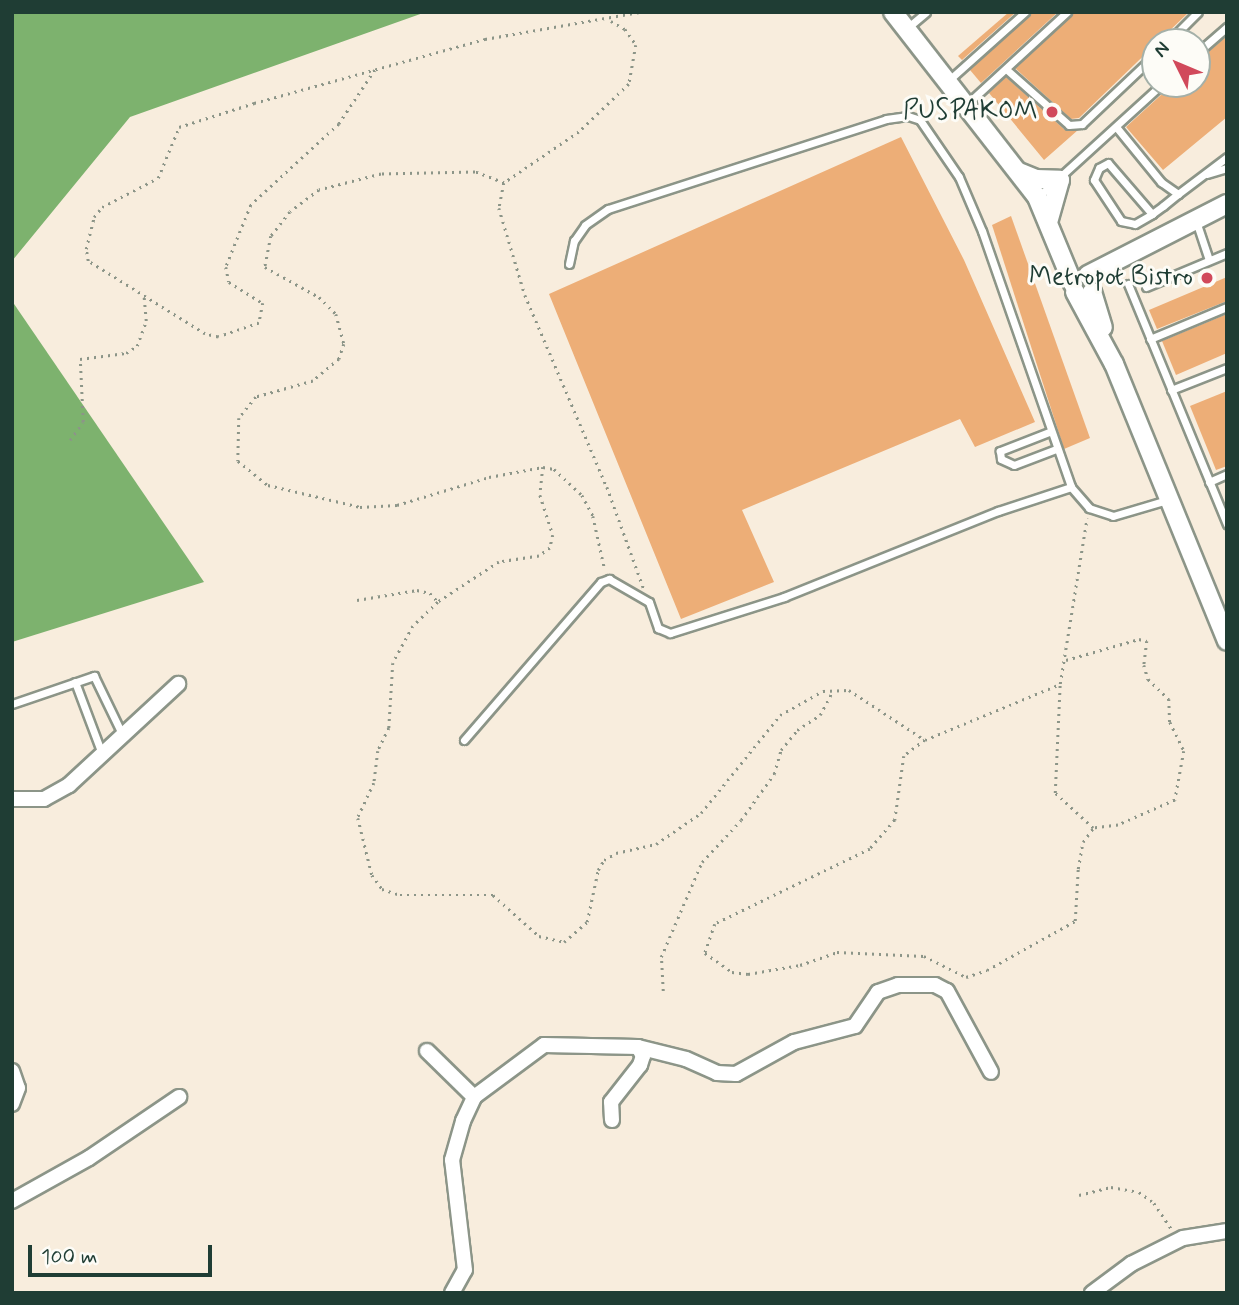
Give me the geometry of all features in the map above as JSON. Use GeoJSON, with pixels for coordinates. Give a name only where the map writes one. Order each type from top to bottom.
{"type":"FeatureCollection","features":[{"type":"Feature","properties":{"kind":"street"},"geometry":{"type":"LineString","coordinates":[[893,12],[1037,197],[1084,284],[1225,634]]}},
{"type":"Feature","properties":{"kind":"street"},"geometry":{"type":"LineString","coordinates":[[1018,172],[1036,179],[1060,180],[1051,225]]}},
{"type":"Feature","properties":{"kind":"street"},"geometry":{"type":"LineString","coordinates":[[1084,284],[1148,243],[1227,204]]}},
{"type":"Feature","properties":{"kind":"street"},"geometry":{"type":"LineString","coordinates":[[12,799],[44,799],[56,793],[103,757],[178,684]]}},
{"type":"Feature","properties":{"kind":"street"},"geometry":{"type":"LineString","coordinates":[[452,1293],[465,1270],[452,1160],[474,1097],[544,1045],[638,1047],[686,1059],[717,1073],[736,1074],[794,1042],[855,1026],[878,992],[898,985],[935,985],[947,992],[991,1072]]}},
{"type":"Feature","properties":{"kind":"street"},"geometry":{"type":"LineString","coordinates":[[612,1120],[611,1102],[640,1065],[643,1056],[638,1047]]}},
{"type":"Feature","properties":{"kind":"street"},"geometry":{"type":"LineString","coordinates":[[427,1051],[474,1097]]}},
{"type":"Feature","properties":{"kind":"street"},"geometry":{"type":"LineString","coordinates":[[12,1071],[18,1088],[12,1104]]}},
{"type":"Feature","properties":{"kind":"street"},"geometry":{"type":"LineString","coordinates":[[12,1200],[79,1164],[179,1097]]}},
{"type":"Feature","properties":{"kind":"street"},"geometry":{"type":"LineString","coordinates":[[1096,1292],[1131,1264],[1183,1238],[1227,1231]]}},
{"type":"Feature","properties":{"kind":"lane"},"geometry":{"type":"LineString","coordinates":[[906,30],[926,12]]}},
{"type":"Feature","properties":{"kind":"lane"},"geometry":{"type":"LineString","coordinates":[[948,80],[1025,12]]}},
{"type":"Feature","properties":{"kind":"lane"},"geometry":{"type":"LineString","coordinates":[[967,104],[1067,12]]}},
{"type":"Feature","properties":{"kind":"lane"},"geometry":{"type":"LineString","coordinates":[[1182,28],[1198,12]]}},
{"type":"Feature","properties":{"kind":"lane"},"geometry":{"type":"LineString","coordinates":[[1211,41],[1227,27]]}},
{"type":"Feature","properties":{"kind":"lane"},"geometry":{"type":"LineString","coordinates":[[1006,69],[1069,125],[1082,124],[1141,68]]}},
{"type":"Feature","properties":{"kind":"lane"},"geometry":{"type":"LineString","coordinates":[[1037,197],[1060,180],[1092,146],[1117,128],[1148,98]]}},
{"type":"Feature","properties":{"kind":"lane"},"geometry":{"type":"LineString","coordinates":[[569,264],[574,241],[585,225],[608,209],[886,119],[908,116],[927,126],[959,177],[1006,295],[1049,432],[1071,487],[1089,508],[1112,516],[1171,499]]}},
{"type":"Feature","properties":{"kind":"lane"},"geometry":{"type":"LineString","coordinates":[[1117,128],[1161,182],[1178,194]]}},
{"type":"Feature","properties":{"kind":"lane"},"geometry":{"type":"LineString","coordinates":[[1152,214],[1108,163],[1099,168],[1094,180],[1122,221],[1135,224],[1152,214],[1227,157]]}},
{"type":"Feature","properties":{"kind":"lane"},"geometry":{"type":"LineString","coordinates":[[1202,176],[1227,168]]}},
{"type":"Feature","properties":{"kind":"lane"},"geometry":{"type":"LineString","coordinates":[[1195,220],[1209,260]]}},
{"type":"Feature","properties":{"kind":"lane"},"geometry":{"type":"LineString","coordinates":[[1146,287],[1227,253]]}},
{"type":"Feature","properties":{"kind":"lane"},"geometry":{"type":"LineString","coordinates":[[1128,284],[1226,520]]}},
{"type":"Feature","properties":{"kind":"lane"},"geometry":{"type":"LineString","coordinates":[[1150,339],[1227,307]]}},
{"type":"Feature","properties":{"kind":"lane"},"geometry":{"type":"LineString","coordinates":[[1171,390],[1227,368]]}},
{"type":"Feature","properties":{"kind":"lane"},"geometry":{"type":"LineString","coordinates":[[1188,432],[1199,427]]}},
{"type":"Feature","properties":{"kind":"lane"},"geometry":{"type":"LineString","coordinates":[[1049,432],[1000,451],[1001,459],[1014,465],[1056,449]]}},
{"type":"Feature","properties":{"kind":"lane"},"geometry":{"type":"LineString","coordinates":[[1209,482],[1227,474]]}},
{"type":"Feature","properties":{"kind":"lane"},"geometry":{"type":"LineString","coordinates":[[464,740],[589,595],[609,579],[649,602],[658,628],[670,633],[688,629],[1071,487]]}},
{"type":"Feature","properties":{"kind":"lane"},"geometry":{"type":"LineString","coordinates":[[12,704],[94,676],[123,737]]}},
{"type":"Feature","properties":{"kind":"lane"},"geometry":{"type":"LineString","coordinates":[[75,682],[103,757]]}},
{"type":"Feature","properties":{"kind":"path"},"geometry":{"type":"LineString","coordinates":[[375,70],[339,124],[251,205],[226,267],[229,282],[263,303],[259,323],[218,337],[144,297],[88,261],[86,249],[94,217],[102,208],[158,178],[179,127],[375,70],[485,39],[610,20],[640,12]]}},
{"type":"Feature","properties":{"kind":"path"},"geometry":{"type":"LineString","coordinates":[[610,20],[625,29],[636,45],[629,84],[579,132],[504,183],[499,208],[505,236],[607,487],[649,602]]}},
{"type":"Feature","properties":{"kind":"path"},"geometry":{"type":"LineString","coordinates":[[504,183],[475,172],[381,174],[319,190],[290,212],[271,236],[265,267],[319,297],[336,314],[344,344],[339,359],[313,381],[256,397],[239,418],[236,444],[239,461],[268,485],[360,507],[397,505],[489,477],[543,467],[554,470],[582,495],[593,516],[598,554],[609,579]]}},
{"type":"Feature","properties":{"kind":"path"},"geometry":{"type":"LineString","coordinates":[[70,439],[83,422],[80,359],[127,353],[138,346],[146,321],[144,297]]}},
{"type":"Feature","properties":{"kind":"path"},"geometry":{"type":"LineString","coordinates":[[543,467],[540,495],[553,534],[550,548],[539,556],[499,562],[438,602],[413,626],[393,663],[390,728],[378,751],[374,783],[358,818],[372,875],[382,889],[400,895],[493,895],[552,942],[576,935],[587,922],[598,870],[604,860],[616,853],[656,844],[702,813],[780,715],[823,691],[849,691],[925,740]]}},
{"type":"Feature","properties":{"kind":"path"},"geometry":{"type":"LineString","coordinates":[[1089,508],[1060,684],[1055,793],[1093,828]]}},
{"type":"Feature","properties":{"kind":"path"},"geometry":{"type":"LineString","coordinates":[[357,600],[417,590],[430,593],[438,602]]}},
{"type":"Feature","properties":{"kind":"path"},"geometry":{"type":"LineString","coordinates":[[1060,684],[925,740],[904,756],[895,820],[870,849],[715,924],[705,953],[732,972],[748,974],[800,965],[837,952],[924,956],[966,977],[987,970],[1075,921],[1078,869],[1083,842],[1093,828],[1118,825],[1175,800],[1184,751],[1170,722],[1168,699],[1148,679],[1144,665],[1147,641],[1139,639],[1066,660]]}},
{"type":"Feature","properties":{"kind":"path"},"geometry":{"type":"LineString","coordinates":[[663,991],[661,957],[702,862],[741,820],[774,774],[781,750],[797,730],[820,715],[832,692]]}},
{"type":"Feature","properties":{"kind":"path"},"geometry":{"type":"LineString","coordinates":[[1079,1195],[1111,1188],[1147,1196],[1183,1238]]}},
{"type":"Feature","properties":{"kind":"green space"},"geometry":{"type":"Polygon","coordinates":[[[12,12],[426,12],[130,117],[12,261],[12,12]]]}},
{"type":"Feature","properties":{"kind":"green space"},"geometry":{"type":"Polygon","coordinates":[[[12,301],[204,582],[12,642],[12,301]]]}},
{"type":"Feature","properties":{"kind":"building"},"geometry":{"type":"Polygon","coordinates":[[[1009,12],[1016,12],[962,60],[958,56],[1009,12]]]}},
{"type":"Feature","properties":{"kind":"building"},"geometry":{"type":"Polygon","coordinates":[[[1031,12],[1058,12],[981,83],[970,70],[1031,12]]]}},
{"type":"Feature","properties":{"kind":"building","name":"PUSPAKOM"},"geometry":{"type":"Polygon","coordinates":[[[1073,12],[1189,12],[1172,28],[1141,28],[1141,58],[1079,118],[1071,119],[1015,68],[1073,12]]]}},
{"type":"Feature","properties":{"kind":"building"},"geometry":{"type":"Polygon","coordinates":[[[1227,36],[1227,117],[1163,170],[1126,127],[1158,98],[1211,98],[1211,50],[1227,36]]]}},
{"type":"Feature","properties":{"kind":"building"},"geometry":{"type":"Polygon","coordinates":[[[1006,77],[1065,130],[1078,130],[1044,160],[989,93],[1006,77]]]}},
{"type":"Feature","properties":{"kind":"building"},"geometry":{"type":"Polygon","coordinates":[[[901,137],[964,260],[1035,422],[975,447],[960,419],[742,510],[774,582],[681,619],[549,294],[901,137]]]}},
{"type":"Feature","properties":{"kind":"building"},"geometry":{"type":"Polygon","coordinates":[[[1011,216],[1090,438],[1064,449],[992,225],[1011,216]]]}},
{"type":"Feature","properties":{"kind":"building"},"geometry":{"type":"Polygon","coordinates":[[[1227,277],[1227,301],[1157,329],[1149,310],[1227,277]]]}},
{"type":"Feature","properties":{"kind":"building"},"geometry":{"type":"Polygon","coordinates":[[[1227,314],[1227,353],[1176,375],[1162,341],[1227,314]]]}},
{"type":"Feature","properties":{"kind":"building"},"geometry":{"type":"Polygon","coordinates":[[[1227,391],[1227,466],[1216,470],[1190,406],[1227,391]]]}},
{"type":"Feature","properties":{"kind":"place","name":"PUSPAKOM"},"geometry":{"type":"Point","coordinates":[1052,112]}},
{"type":"Feature","properties":{"kind":"place","name":"Metropot Bistro"},"geometry":{"type":"Point","coordinates":[1207,278]}}]}
